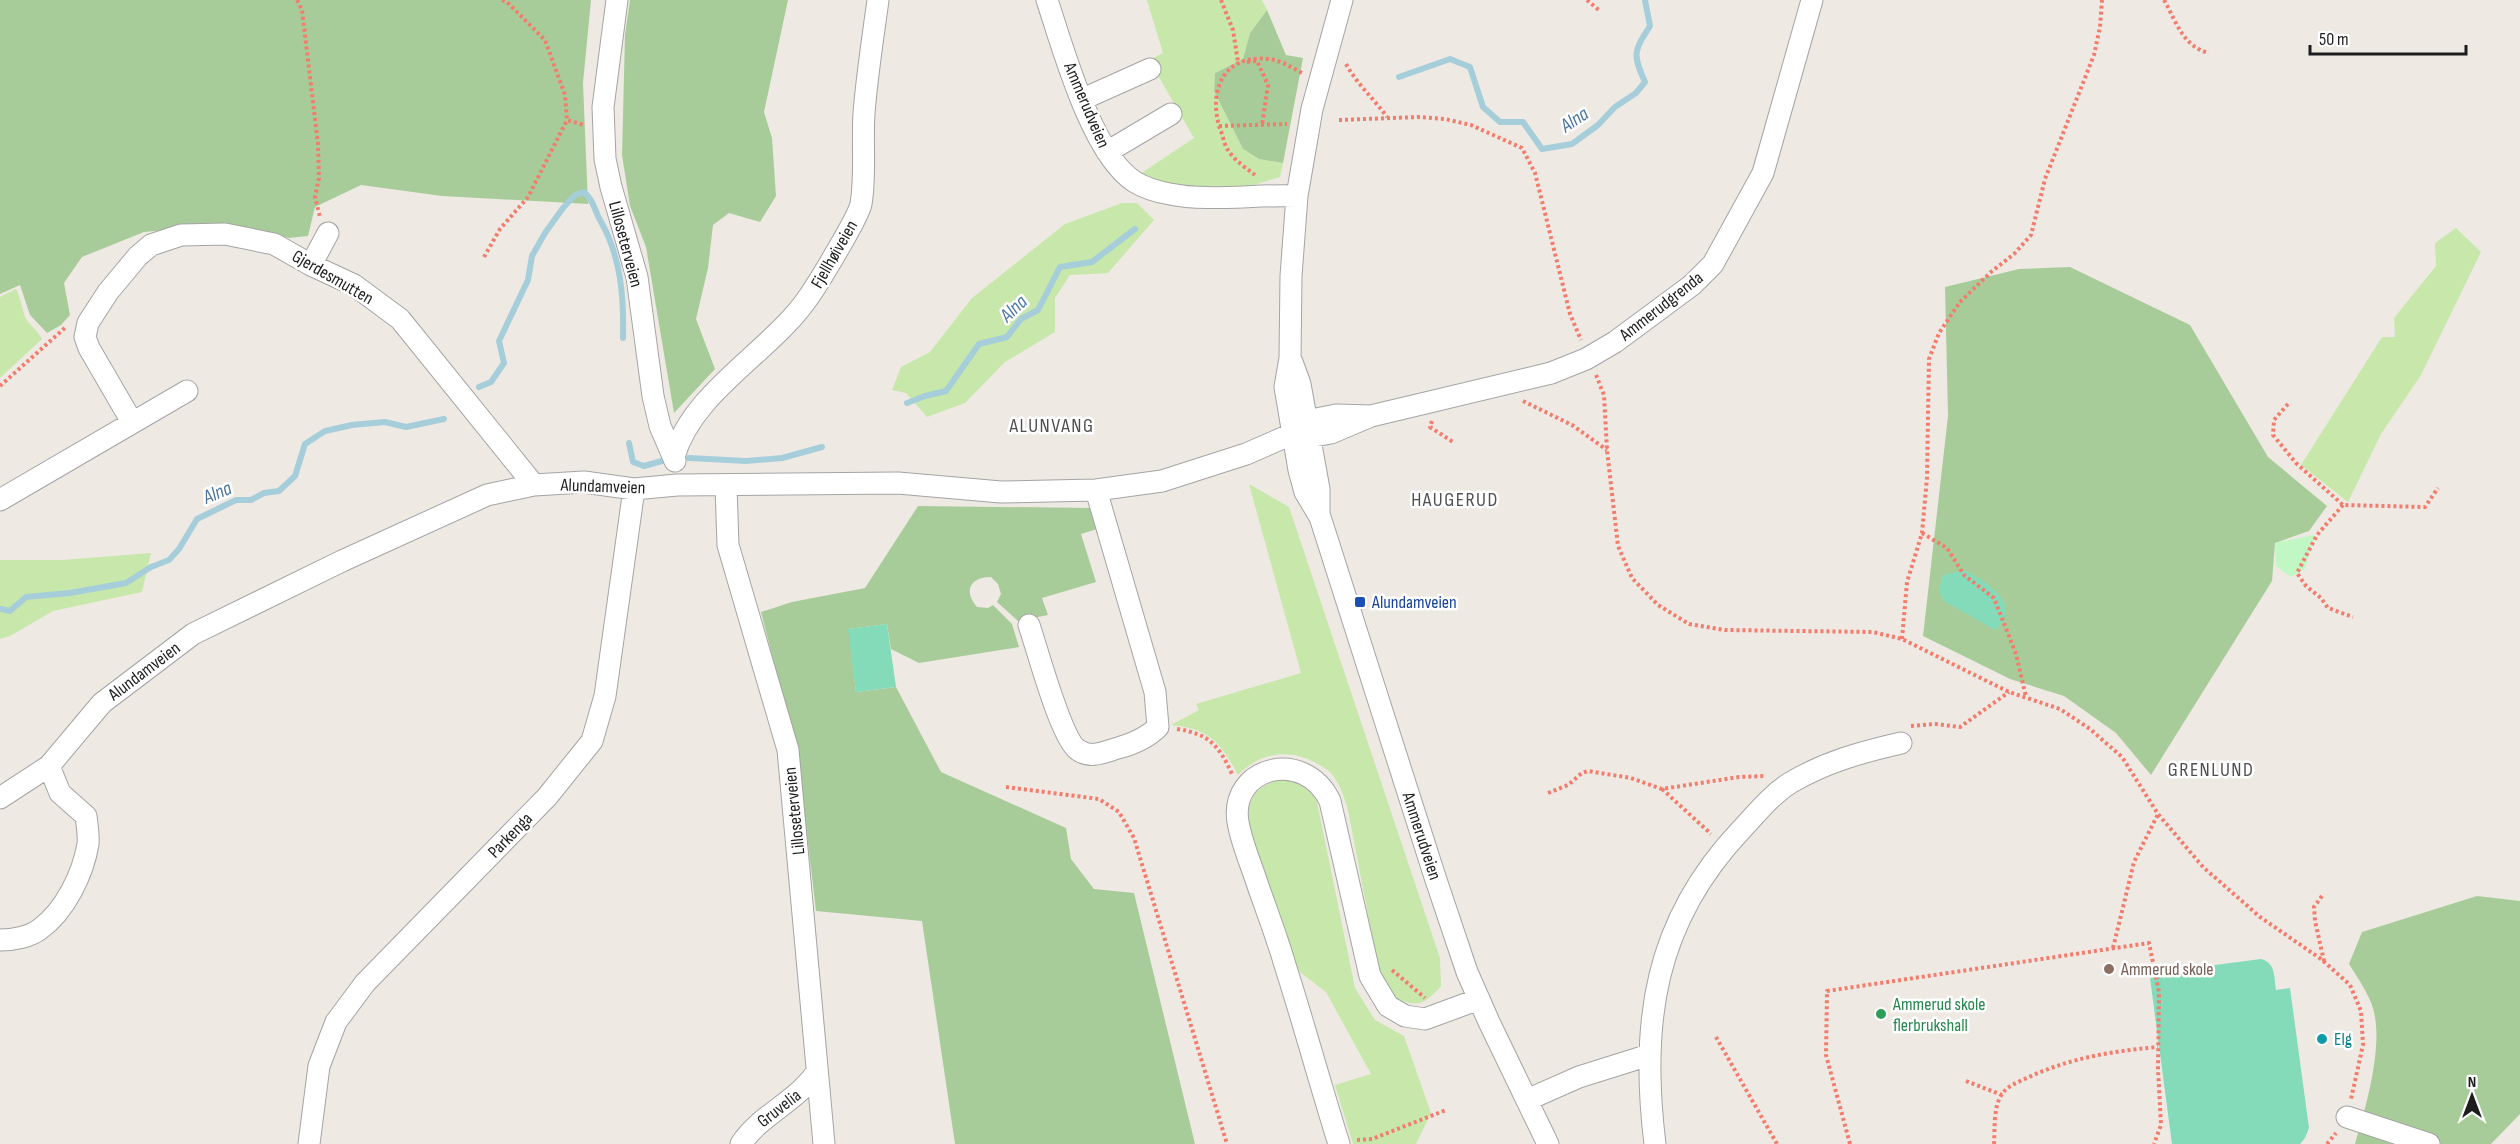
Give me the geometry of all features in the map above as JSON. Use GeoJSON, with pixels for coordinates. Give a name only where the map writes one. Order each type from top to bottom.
{"type":"FeatureCollection","features":[{"type":"Feature","properties":{"kind":"street","name":"Lilloseterveien"},"geometry":{"type":"LineString","coordinates":[[617,0],[603,107],[605,159],[637,277],[653,396],[660,426],[674,457],[677,485]]}},
{"type":"Feature","properties":{"kind":"street","name":"Fjellhøiveien"},"geometry":{"type":"LineString","coordinates":[[674,457],[688,423],[810,296],[861,206],[864,114],[878,0]]}},
{"type":"Feature","properties":{"kind":"street","name":"Ammerudveien"},"geometry":{"type":"LineString","coordinates":[[1047,0],[1083,99],[1107,152],[1134,181],[1150,189],[1200,197],[1289,196]]}},
{"type":"Feature","properties":{"kind":"street","name":"Ammerudveien"},"geometry":{"type":"LineString","coordinates":[[1342,0],[1289,196],[1290,358],[1300,384],[1302,431],[1318,489],[1320,517],[1435,877],[1479,999],[1548,1144]]}},
{"type":"Feature","properties":{"kind":"street","name":"Ammerudgrenda"},"geometry":{"type":"LineString","coordinates":[[1371,416],[1495,387],[1551,372],[1586,359],[1615,342],[1692,285],[1713,264],[1763,173],[1812,0]]}},
{"type":"Feature","properties":{"kind":"street"},"geometry":{"type":"LineString","coordinates":[[1083,99],[1150,69]]}},
{"type":"Feature","properties":{"kind":"street"},"geometry":{"type":"LineString","coordinates":[[1107,152],[1171,114]]}},
{"type":"Feature","properties":{"kind":"street"},"geometry":{"type":"LineString","coordinates":[[311,265],[328,233]]}},
{"type":"Feature","properties":{"kind":"street","name":"Gjerdesmutten"},"geometry":{"type":"LineString","coordinates":[[132,422],[89,348],[86,337],[88,323],[108,292],[138,256],[151,245],[181,235],[225,234],[274,244],[311,265],[354,285],[399,319],[534,485]]}},
{"type":"Feature","properties":{"kind":"street"},"geometry":{"type":"LineString","coordinates":[[0,500],[188,391]]}},
{"type":"Feature","properties":{"kind":"street","name":"Alundamveien"},"geometry":{"type":"LineString","coordinates":[[0,798],[49,766],[102,703],[193,634],[342,561],[487,495],[534,485],[584,482],[634,489],[677,485],[898,483],[1001,492],[1096,489],[1162,481],[1256,450],[1302,431],[1341,430],[1371,416]]}},
{"type":"Feature","properties":{"kind":"street","name":"Lilloseterveien"},"geometry":{"type":"LineString","coordinates":[[726,486],[728,545],[788,750],[824,1144]]}},
{"type":"Feature","properties":{"kind":"street","name":"Parkenga"},"geometry":{"type":"LineString","coordinates":[[309,1144],[319,1065],[336,1022],[365,982],[547,797],[592,741],[605,696],[634,489]]}},
{"type":"Feature","properties":{"kind":"street"},"geometry":{"type":"LineString","coordinates":[[1029,625],[1065,733],[1077,750],[1093,756],[1150,736],[1158,727],[1155,692],[1096,489]]}},
{"type":"Feature","properties":{"kind":"street"},"geometry":{"type":"LineString","coordinates":[[1655,1144],[1649,1055],[1659,980],[1670,937],[1687,901],[1725,846],[1772,797],[1788,784],[1901,735]]}},
{"type":"Feature","properties":{"kind":"street"},"geometry":{"type":"LineString","coordinates":[[0,940],[13,940],[39,930],[58,910],[76,883],[88,844],[86,816],[60,793],[49,766]]}},
{"type":"Feature","properties":{"kind":"street"},"geometry":{"type":"LineString","coordinates":[[1338,1144],[1285,965],[1237,820],[1243,789],[1261,775],[1274,769],[1287,768],[1304,772],[1316,779],[1324,788],[1330,801],[1370,976],[1388,1006],[1405,1016],[1425,1019],[1479,999]]}},
{"type":"Feature","properties":{"kind":"street"},"geometry":{"type":"LineString","coordinates":[[1527,1100],[1580,1077],[1649,1055]]}},
{"type":"Feature","properties":{"kind":"street","name":"Gruvelia"},"geometry":{"type":"LineString","coordinates":[[741,1144],[750,1131],[807,1086],[816,1073]]}},
{"type":"Feature","properties":{"kind":"street"},"geometry":{"type":"LineString","coordinates":[[2348,1117],[2429,1144]]}},
{"type":"Feature","properties":{"kind":"path"},"geometry":{"type":"LineString","coordinates":[[297,0],[302,10],[318,144],[319,178],[315,197],[322,228],[328,233]]}},
{"type":"Feature","properties":{"kind":"path"},"geometry":{"type":"LineString","coordinates":[[484,256],[500,229],[528,197],[567,120],[565,95],[545,40],[507,2],[502,0]]}},
{"type":"Feature","properties":{"kind":"path"},"geometry":{"type":"LineString","coordinates":[[1221,0],[1233,30],[1238,63]]}},
{"type":"Feature","properties":{"kind":"path"},"geometry":{"type":"LineString","coordinates":[[1587,0],[1600,11]]}},
{"type":"Feature","properties":{"kind":"path"},"geometry":{"type":"LineString","coordinates":[[1902,639],[1907,582],[1922,533],[1927,478],[1929,359],[1940,333],[1960,302],[1991,272],[2014,254],[2031,235],[2045,179],[2094,55],[2100,27],[2102,0]]}},
{"type":"Feature","properties":{"kind":"path"},"geometry":{"type":"LineString","coordinates":[[2164,0],[2187,42],[2196,50],[2209,53]]}},
{"type":"Feature","properties":{"kind":"path"},"geometry":{"type":"LineString","coordinates":[[1289,196],[1240,163],[1227,150],[1215,112],[1215,95],[1221,79],[1238,63],[1257,58],[1270,59],[1304,74]]}},
{"type":"Feature","properties":{"kind":"path"},"geometry":{"type":"LineString","coordinates":[[1341,58],[1354,80],[1374,100],[1387,118]]}},
{"type":"Feature","properties":{"kind":"path"},"geometry":{"type":"LineString","coordinates":[[1238,63],[1257,62],[1268,85],[1262,125]]}},
{"type":"Feature","properties":{"kind":"path"},"geometry":{"type":"LineString","coordinates":[[1339,120],[1445,119],[1471,125],[1522,148],[1534,173],[1570,314],[1581,341]]}},
{"type":"Feature","properties":{"kind":"path"},"geometry":{"type":"LineString","coordinates":[[567,120],[580,125]]}},
{"type":"Feature","properties":{"kind":"path"},"geometry":{"type":"LineString","coordinates":[[1219,126],[1287,124]]}},
{"type":"Feature","properties":{"kind":"path"},"geometry":{"type":"LineString","coordinates":[[0,386],[73,321]]}},
{"type":"Feature","properties":{"kind":"path"},"geometry":{"type":"LineString","coordinates":[[1595,373],[1604,395],[1607,450],[1618,546],[1632,578],[1659,606],[1689,624],[1725,630],[1873,632],[1902,639],[2009,692],[2060,709],[2090,729],[2122,756],[2158,814],[2211,874],[2260,916],[2324,962],[2350,985],[2361,1011],[2363,1045],[2348,1117],[2327,1144]]}},
{"type":"Feature","properties":{"kind":"path"},"geometry":{"type":"LineString","coordinates":[[1495,387],[1572,425],[1607,450]]}},
{"type":"Feature","properties":{"kind":"path"},"geometry":{"type":"LineString","coordinates":[[2288,404],[2274,420],[2273,435],[2296,463],[2343,505],[2425,507],[2438,489]]}},
{"type":"Feature","properties":{"kind":"path"},"geometry":{"type":"LineString","coordinates":[[1436,412],[1430,427],[1453,442]]}},
{"type":"Feature","properties":{"kind":"path"},"geometry":{"type":"LineString","coordinates":[[2343,505],[2317,535],[2298,573],[2306,586],[2321,598],[2328,608],[2353,617]]}},
{"type":"Feature","properties":{"kind":"path"},"geometry":{"type":"LineString","coordinates":[[1922,533],[1947,548],[1964,575],[1994,598],[2016,654],[2026,698]]}},
{"type":"Feature","properties":{"kind":"path"},"geometry":{"type":"LineString","coordinates":[[1901,735],[1935,724],[1960,727],[2009,692]]}},
{"type":"Feature","properties":{"kind":"path"},"geometry":{"type":"LineString","coordinates":[[1158,727],[1194,733],[1215,743],[1243,789]]}},
{"type":"Feature","properties":{"kind":"path"},"geometry":{"type":"LineString","coordinates":[[1548,793],[1568,785],[1582,773],[1588,771],[1631,778],[1662,789],[1725,846]]}},
{"type":"Feature","properties":{"kind":"path"},"geometry":{"type":"LineString","coordinates":[[1662,789],[1760,775],[1788,784]]}},
{"type":"Feature","properties":{"kind":"path"},"geometry":{"type":"LineString","coordinates":[[1006,787],[1099,799],[1119,812],[1134,838],[1227,1144]]}},
{"type":"Feature","properties":{"kind":"path"},"geometry":{"type":"LineString","coordinates":[[2114,948],[2134,862],[2158,814]]}},
{"type":"Feature","properties":{"kind":"path"},"geometry":{"type":"LineString","coordinates":[[2322,896],[2314,907],[2314,921],[2324,962]]}},
{"type":"Feature","properties":{"kind":"path"},"geometry":{"type":"LineString","coordinates":[[1850,1144],[1826,1055],[1827,991],[2149,943],[2159,992],[2158,1047],[2161,1125],[2154,1144]]}},
{"type":"Feature","properties":{"kind":"path"},"geometry":{"type":"LineString","coordinates":[[1365,952],[1380,959],[1431,1004]]}},
{"type":"Feature","properties":{"kind":"path"},"geometry":{"type":"LineString","coordinates":[[1716,1037],[1777,1144]]}},
{"type":"Feature","properties":{"kind":"path"},"geometry":{"type":"LineString","coordinates":[[1994,1144],[1997,1107],[2002,1095],[2011,1086],[2043,1071],[2075,1060],[2114,1051],[2158,1047]]}},
{"type":"Feature","properties":{"kind":"path"},"geometry":{"type":"LineString","coordinates":[[1966,1081],[2002,1095]]}},
{"type":"Feature","properties":{"kind":"path"},"geometry":{"type":"LineString","coordinates":[[1372,1139],[1446,1110]]}},
{"type":"Feature","properties":{"kind":"green space"},"geometry":{"type":"Polygon","coordinates":[[[0,0],[591,0],[583,83],[588,204],[442,196],[361,185],[315,207],[308,236],[289,238],[232,224],[144,232],[82,257],[64,283],[70,315],[61,325],[47,333],[30,315],[20,285],[0,294],[0,0]]]}},
{"type":"Feature","properties":{"kind":"green space"},"geometry":{"type":"Polygon","coordinates":[[[630,0],[788,0],[764,112],[772,138],[776,196],[760,222],[729,213],[713,225],[708,268],[696,319],[715,369],[674,413],[646,247],[630,206],[622,155],[625,35],[630,0]]]}},
{"type":"Feature","properties":{"kind":"green space"},"geometry":{"type":"Polygon","coordinates":[[[1147,0],[1262,0],[1267,10],[1250,33],[1243,59],[1215,73],[1214,91],[1243,149],[1259,159],[1283,163],[1280,177],[1234,191],[1163,185],[1140,174],[1194,138],[1149,60],[1163,53],[1147,0]]]}},
{"type":"Feature","properties":{"kind":"green space"},"geometry":{"type":"Polygon","coordinates":[[[1267,10],[1286,55],[1303,58],[1283,163],[1259,159],[1243,149],[1214,91],[1215,73],[1243,59],[1250,33],[1267,10]]]}},
{"type":"Feature","properties":{"kind":"green space"},"geometry":{"type":"Polygon","coordinates":[[[1122,203],[1137,203],[1154,220],[1108,273],[1070,275],[1055,298],[1055,332],[1005,362],[965,403],[927,417],[906,393],[892,390],[901,367],[930,352],[972,298],[1065,224],[1122,203]]]}},
{"type":"Feature","properties":{"kind":"green space"},"geometry":{"type":"Polygon","coordinates":[[[2456,228],[2481,252],[2421,375],[2381,434],[2348,502],[2301,465],[2382,337],[2395,337],[2394,318],[2436,266],[2435,243],[2456,228]]]}},
{"type":"Feature","properties":{"kind":"green space"},"geometry":{"type":"Polygon","coordinates":[[[2070,267],[2190,325],[2268,457],[2327,506],[2309,531],[2275,543],[2272,581],[2151,775],[2116,733],[2064,696],[2010,679],[1923,636],[1948,416],[1945,287],[2019,269],[2070,267]]]}},
{"type":"Feature","properties":{"kind":"green space"},"geometry":{"type":"Polygon","coordinates":[[[16,289],[26,319],[42,339],[0,378],[0,297],[16,289]]]}},
{"type":"Feature","properties":{"kind":"green space"},"geometry":{"type":"Polygon","coordinates":[[[1249,484],[1289,507],[1440,958],[1441,986],[1423,1002],[1406,1002],[1390,997],[1380,977],[1348,810],[1339,785],[1330,772],[1307,759],[1286,754],[1256,761],[1238,775],[1212,739],[1195,730],[1171,725],[1199,710],[1196,704],[1301,673],[1249,484]]]}},
{"type":"Feature","properties":{"kind":"green space"},"geometry":{"type":"Polygon","coordinates":[[[918,506],[1093,508],[1097,529],[1081,534],[1096,582],[1042,598],[1048,615],[1018,621],[997,602],[1001,594],[998,584],[991,577],[978,579],[971,586],[970,596],[977,607],[988,608],[993,605],[1012,624],[1019,647],[919,663],[891,649],[887,624],[849,629],[856,692],[896,687],[941,772],[1066,828],[1071,859],[1094,889],[1134,893],[1195,1144],[955,1144],[922,921],[816,911],[798,757],[761,612],[792,602],[865,588],[918,506]]]}},
{"type":"Feature","properties":{"kind":"green space"},"geometry":{"type":"Polygon","coordinates":[[[2313,535],[2315,539],[2305,569],[2291,577],[2276,566],[2275,543],[2313,535]]]}},
{"type":"Feature","properties":{"kind":"green space"},"geometry":{"type":"Polygon","coordinates":[[[151,553],[142,592],[53,611],[10,636],[0,639],[0,560],[62,560],[151,553]]]}},
{"type":"Feature","properties":{"kind":"green space"},"geometry":{"type":"Polygon","coordinates":[[[1964,570],[1991,587],[2004,603],[2006,612],[2003,621],[1995,630],[1944,601],[1939,591],[1943,575],[1964,570]]]}},
{"type":"Feature","properties":{"kind":"green space"},"geometry":{"type":"Polygon","coordinates":[[[887,624],[896,687],[856,692],[848,629],[887,624]]]}},
{"type":"Feature","properties":{"kind":"green space"},"geometry":{"type":"Polygon","coordinates":[[[1280,780],[1302,785],[1317,802],[1355,988],[1375,1020],[1404,1036],[1431,1113],[1416,1144],[1353,1144],[1335,1085],[1371,1074],[1326,992],[1293,967],[1249,827],[1250,802],[1264,786],[1280,780]]]}},
{"type":"Feature","properties":{"kind":"green space"},"geometry":{"type":"Polygon","coordinates":[[[2477,896],[2520,901],[2520,1114],[2491,1144],[2355,1144],[2376,1052],[2375,1015],[2363,986],[2349,964],[2362,932],[2477,896]]]}},
{"type":"Feature","properties":{"kind":"green space"},"geometry":{"type":"Polygon","coordinates":[[[2261,959],[2272,967],[2276,990],[2290,988],[2309,1128],[2305,1138],[2300,1144],[2172,1144],[2150,978],[2163,976],[2164,979],[2168,974],[2177,970],[2261,959]]]}},
{"type":"Feature","properties":{"kind":"waterway","name":"Alna"},"geometry":{"type":"LineString","coordinates":[[1399,77],[1450,59],[1470,67],[1483,107],[1500,122],[1523,122],[1542,149],[1572,144],[1598,125],[1615,107],[1636,93],[1645,82],[1637,59],[1638,47],[1650,26],[1645,0]]}},
{"type":"Feature","properties":{"kind":"waterway","name":"Alna"},"geometry":{"type":"LineString","coordinates":[[479,387],[491,382],[504,363],[499,341],[528,280],[532,256],[563,208],[575,195],[584,192],[592,202],[617,262],[622,292],[623,338]]}},
{"type":"Feature","properties":{"kind":"waterway","name":"Alna"},"geometry":{"type":"LineString","coordinates":[[907,403],[946,391],[979,344],[1007,337],[1021,319],[1038,310],[1060,267],[1092,262],[1135,229]]}},
{"type":"Feature","properties":{"kind":"waterway","name":"Alna"},"geometry":{"type":"LineString","coordinates":[[0,609],[10,611],[26,597],[70,593],[126,583],[151,567],[169,560],[179,549],[197,519],[236,500],[251,500],[264,493],[279,491],[295,476],[305,444],[325,431],[352,425],[385,422],[406,427],[444,419]]}},
{"type":"Feature","properties":{"kind":"waterway","name":"Alna"},"geometry":{"type":"LineString","coordinates":[[629,443],[633,462],[644,466],[662,461]]}},
{"type":"Feature","properties":{"kind":"waterway","name":"Alna"},"geometry":{"type":"LineString","coordinates":[[689,458],[746,461],[782,458],[822,447]]}},
{"type":"Feature","properties":{"kind":"place","name":"Alundamveien"},"geometry":{"type":"Point","coordinates":[1360,602]}},
{"type":"Feature","properties":{"kind":"place","name":"Ammerud skole"},"geometry":{"type":"Point","coordinates":[2109,969]}},
{"type":"Feature","properties":{"kind":"place","name":"Ammerud skole flerbrukshall"},"geometry":{"type":"Point","coordinates":[1881,1014]}},
{"type":"Feature","properties":{"kind":"place","name":"Elg"},"geometry":{"type":"Point","coordinates":[2322,1039]}},
{"type":"Feature","properties":{"kind":"district","name":"ALUNVANG"},"geometry":{"type":"Point","coordinates":[1052,425]}},
{"type":"Feature","properties":{"kind":"district","name":"HAUGERUD"},"geometry":{"type":"Point","coordinates":[1455,499]}},
{"type":"Feature","properties":{"kind":"district","name":"GRENLUND"},"geometry":{"type":"Point","coordinates":[2211,769]}}]}
